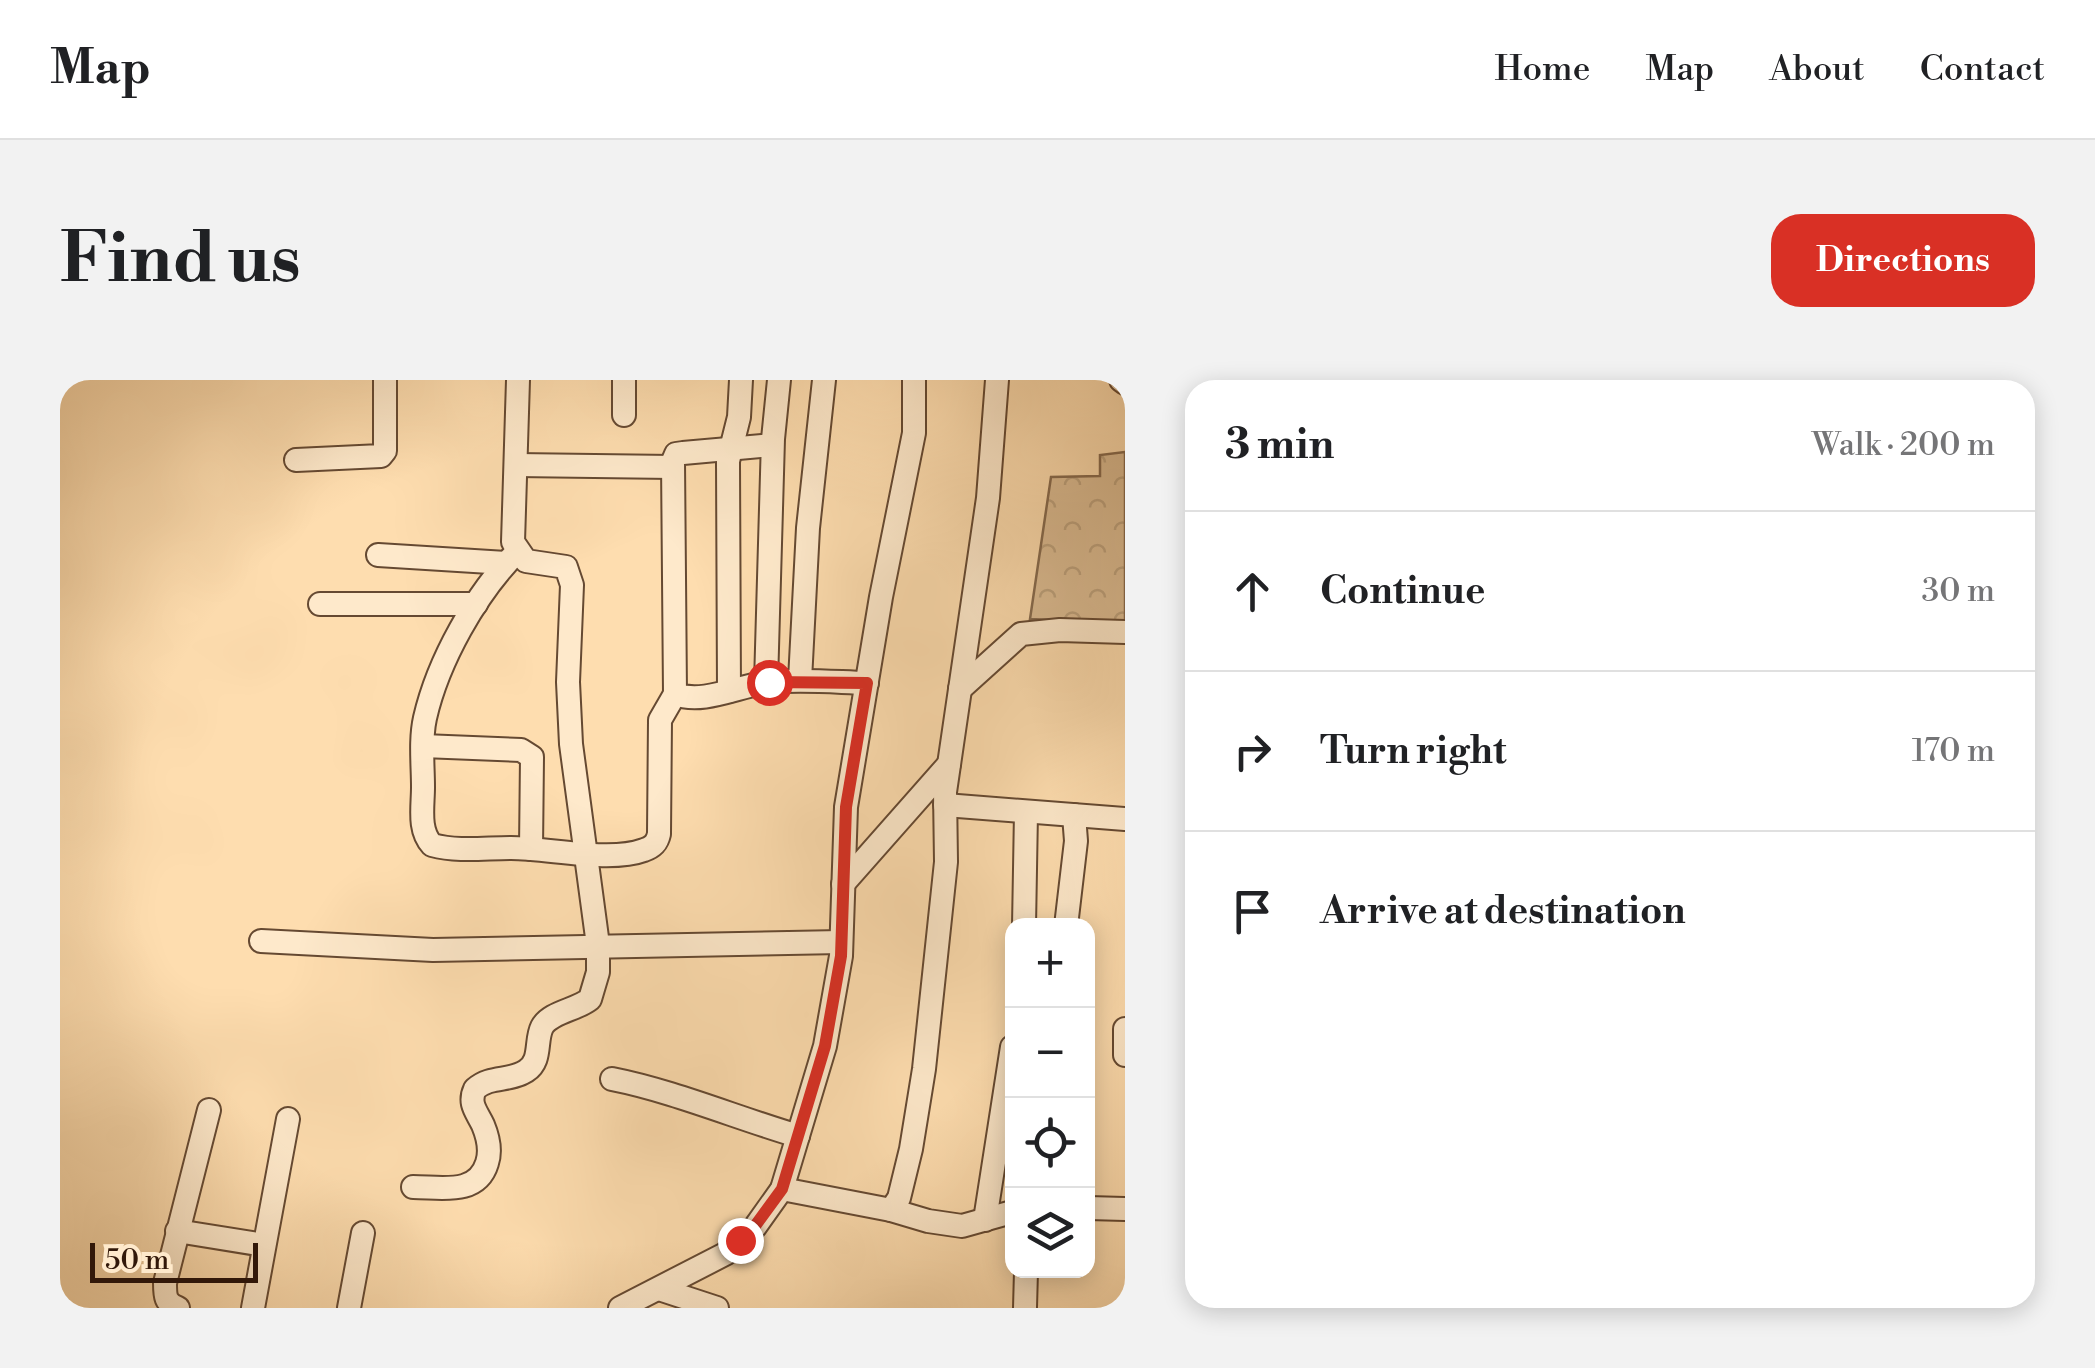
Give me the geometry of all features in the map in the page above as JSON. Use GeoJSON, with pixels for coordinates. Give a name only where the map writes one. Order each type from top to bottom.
{"type":"FeatureCollection","features":[{"type":"Feature","properties":{"kind":"street"},"geometry":{"type":"LineString","coordinates":[[296,460],[382,456],[385,380]]}},
{"type":"Feature","properties":{"kind":"street"},"geometry":{"type":"LineString","coordinates":[[518,380],[512,557],[476,604],[433,691],[424,722],[422,830],[432,845],[451,850],[641,852],[657,842],[660,720],[675,694],[676,454],[772,445]]}},
{"type":"Feature","properties":{"kind":"street"},"geometry":{"type":"LineString","coordinates":[[624,380],[624,414]]}},
{"type":"Feature","properties":{"kind":"street"},"geometry":{"type":"LineString","coordinates":[[729,691],[730,448],[739,417],[741,380]]}},
{"type":"Feature","properties":{"kind":"street"},"geometry":{"type":"LineString","coordinates":[[766,683],[772,445],[779,380]]}},
{"type":"Feature","properties":{"kind":"street"},"geometry":{"type":"LineString","coordinates":[[800,680],[808,528],[824,380]]}},
{"type":"Feature","properties":{"kind":"street"},"geometry":{"type":"LineString","coordinates":[[620,1308],[726,1254],[755,1226],[782,1189],[825,1046],[841,942],[846,807],[880,597],[914,433],[914,380]]}},
{"type":"Feature","properties":{"kind":"street"},"geometry":{"type":"LineString","coordinates":[[890,1210],[899,1198],[911,1149],[924,1069],[946,862],[949,764],[988,498],[996,380]]}},
{"type":"Feature","properties":{"kind":"street"},"geometry":{"type":"LineString","coordinates":[[516,465],[673,467]]}},
{"type":"Feature","properties":{"kind":"street"},"geometry":{"type":"LineString","coordinates":[[378,556],[512,557],[559,564],[570,572],[571,744],[598,945],[598,972],[590,999],[550,1018],[542,1027],[535,1063],[527,1071],[492,1078],[475,1089],[472,1102],[489,1143],[490,1158],[482,1178],[467,1187],[413,1187]]}},
{"type":"Feature","properties":{"kind":"street"},"geometry":{"type":"LineString","coordinates":[[320,604],[476,604]]}},
{"type":"Feature","properties":{"kind":"street"},"geometry":{"type":"LineString","coordinates":[[960,689],[1022,634],[1060,630],[1125,632]]}},
{"type":"Feature","properties":{"kind":"street"},"geometry":{"type":"LineString","coordinates":[[675,694],[694,698],[800,680],[867,683]]}},
{"type":"Feature","properties":{"kind":"street"},"geometry":{"type":"LineString","coordinates":[[423,746],[521,750],[532,757],[530,849]]}},
{"type":"Feature","properties":{"kind":"street"},"geometry":{"type":"LineString","coordinates":[[843,884],[949,764]]}},
{"type":"Feature","properties":{"kind":"street"},"geometry":{"type":"LineString","coordinates":[[945,805],[1125,819]]}},
{"type":"Feature","properties":{"kind":"street"},"geometry":{"type":"LineString","coordinates":[[1024,918],[1026,812]]}},
{"type":"Feature","properties":{"kind":"street"},"geometry":{"type":"LineString","coordinates":[[1067,918],[1076,841],[1074,816]]}},
{"type":"Feature","properties":{"kind":"street"},"geometry":{"type":"LineString","coordinates":[[261,941],[433,950],[841,942]]}},
{"type":"Feature","properties":{"kind":"street"},"geometry":{"type":"LineString","coordinates":[[1125,1030],[1125,1055]]}},
{"type":"Feature","properties":{"kind":"street"},"geometry":{"type":"LineString","coordinates":[[612,1080],[649,1086],[798,1136]]}},
{"type":"Feature","properties":{"kind":"street"},"geometry":{"type":"LineString","coordinates":[[985,1220],[1005,1092]]}},
{"type":"Feature","properties":{"kind":"street"},"geometry":{"type":"LineString","coordinates":[[178,1308],[170,1305],[164,1283],[209,1110]]}},
{"type":"Feature","properties":{"kind":"street"},"geometry":{"type":"LineString","coordinates":[[252,1308],[288,1119]]}},
{"type":"Feature","properties":{"kind":"street"},"geometry":{"type":"LineString","coordinates":[[782,1189],[962,1226],[1005,1214]]}},
{"type":"Feature","properties":{"kind":"street"},"geometry":{"type":"LineString","coordinates":[[1095,1208],[1125,1210]]}},
{"type":"Feature","properties":{"kind":"street"},"geometry":{"type":"LineString","coordinates":[[176,1231],[264,1244]]}},
{"type":"Feature","properties":{"kind":"street"},"geometry":{"type":"LineString","coordinates":[[349,1308],[363,1233]]}},
{"type":"Feature","properties":{"kind":"street"},"geometry":{"type":"LineString","coordinates":[[1024,1308],[1026,1278]]}},
{"type":"Feature","properties":{"kind":"street"},"geometry":{"type":"LineString","coordinates":[[658,1290],[717,1308]]}},
{"type":"Feature","properties":{"kind":"green space"},"geometry":{"type":"Polygon","coordinates":[[[1125,452],[1125,623],[1030,619],[1051,477],[1100,476],[1100,455],[1125,452]]]}},
{"type":"Feature","properties":{"kind":"route"},"geometry":{"type":"LineString","coordinates":[[740,1240],[782,1189],[825,1046],[841,956],[846,807],[867,683],[769,682]]}}]}
